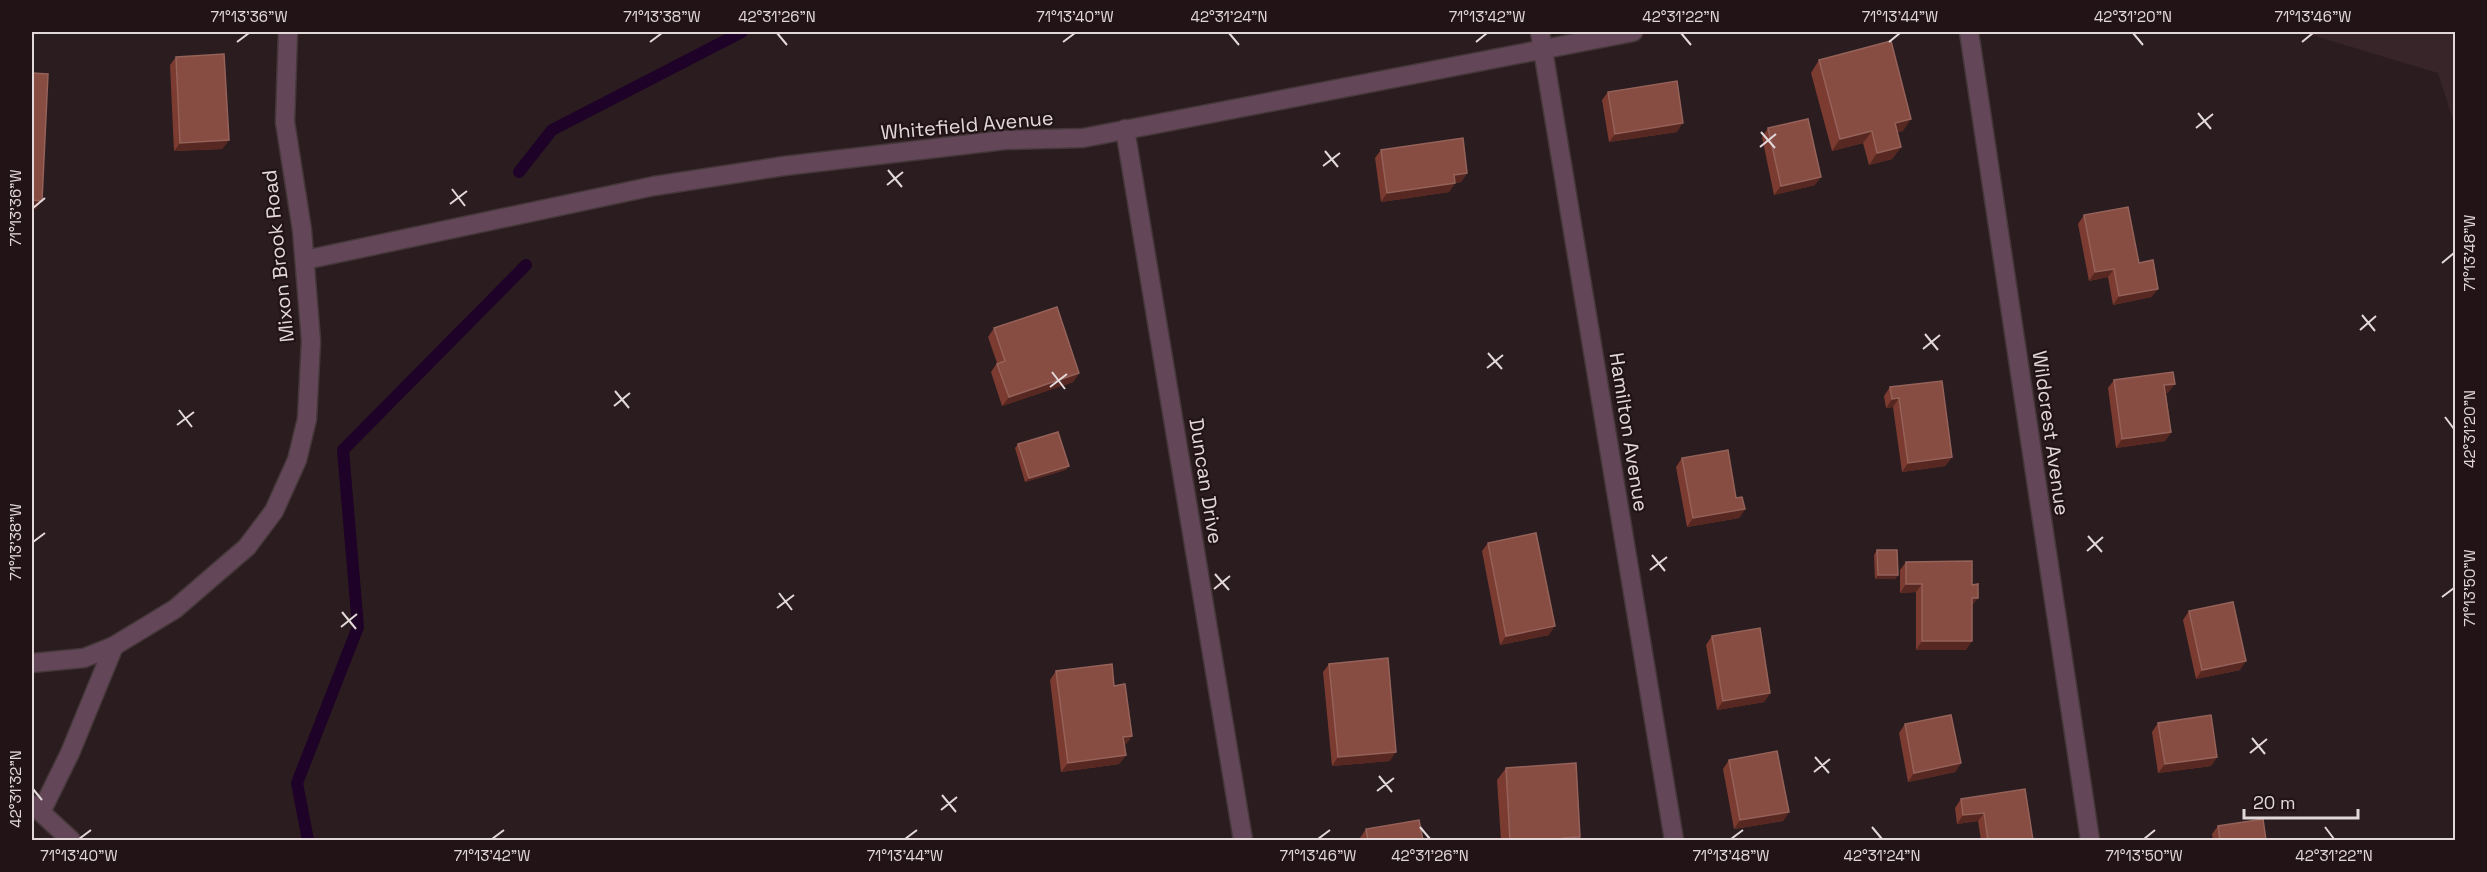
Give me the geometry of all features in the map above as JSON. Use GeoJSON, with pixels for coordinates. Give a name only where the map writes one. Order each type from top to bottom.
{"type":"FeatureCollection","features":[{"type":"Feature","properties":{"kind":"street","name":"Mixon Brook Road"},"geometry":{"type":"LineString","coordinates":[[32,663],[84,658],[114,646],[175,609],[247,547],[274,511],[297,460],[307,419],[311,341],[305,260],[285,122],[288,32]]}},
{"type":"Feature","properties":{"kind":"street","name":"Whitefield Avenue"},"geometry":{"type":"LineString","coordinates":[[305,260],[654,186],[784,166],[1005,140],[1083,138],[1541,40],[1633,32]]}},
{"type":"Feature","properties":{"kind":"street","name":"Wildcrest Avenue"},"geometry":{"type":"LineString","coordinates":[[1969,32],[2090,840]]}},
{"type":"Feature","properties":{"kind":"street","name":"Hamilton Avenue"},"geometry":{"type":"LineString","coordinates":[[1541,40],[1674,840]]}},
{"type":"Feature","properties":{"kind":"street","name":"Duncan Drive"},"geometry":{"type":"LineString","coordinates":[[1125,129],[1243,840]]}},
{"type":"Feature","properties":{"kind":"street"},"geometry":{"type":"LineString","coordinates":[[71,840],[36,807],[70,753],[114,646]]}},
{"type":"Feature","properties":{"kind":"shaded area"},"geometry":{"type":"Polygon","coordinates":[[[2302,32],[2455,32],[2455,126],[2438,73],[2302,32]]]}},
{"type":"Feature","properties":{"kind":"building"},"geometry":{"type":"Polygon","coordinates":[[[1891,41],[1911,119],[1895,123],[1901,147],[1877,153],[1872,131],[1840,139],[1819,60],[1891,41]]]}},
{"type":"Feature","properties":{"kind":"building"},"geometry":{"type":"Polygon","coordinates":[[[224,54],[229,140],[180,143],[176,57],[224,54]]]}},
{"type":"Feature","properties":{"kind":"building"},"geometry":{"type":"Polygon","coordinates":[[[32,73],[48,74],[42,201],[32,200],[32,73]]]}},
{"type":"Feature","properties":{"kind":"building"},"geometry":{"type":"Polygon","coordinates":[[[1677,81],[1683,123],[1615,134],[1608,92],[1677,81]]]}},
{"type":"Feature","properties":{"kind":"building"},"geometry":{"type":"Polygon","coordinates":[[[1808,119],[1821,177],[1781,186],[1768,128],[1808,119]]]}},
{"type":"Feature","properties":{"kind":"building"},"geometry":{"type":"Polygon","coordinates":[[[1463,138],[1467,173],[1454,175],[1455,183],[1387,193],[1381,150],[1463,138]]]}},
{"type":"Feature","properties":{"kind":"building"},"geometry":{"type":"Polygon","coordinates":[[[2128,207],[2139,263],[2153,260],[2158,289],[2119,296],[2114,269],[2095,272],[2084,215],[2128,207]]]}},
{"type":"Feature","properties":{"kind":"building"},"geometry":{"type":"Polygon","coordinates":[[[1057,307],[1079,373],[1009,397],[997,364],[1005,361],[994,328],[1057,307]]]}},
{"type":"Feature","properties":{"kind":"building"},"geometry":{"type":"Polygon","coordinates":[[[2173,372],[2175,384],[2164,385],[2171,432],[2122,439],[2114,380],[2173,372]]]}},
{"type":"Feature","properties":{"kind":"building"},"geometry":{"type":"Polygon","coordinates":[[[1942,381],[1952,457],[1908,463],[1899,398],[1892,399],[1890,387],[1942,381]]]}},
{"type":"Feature","properties":{"kind":"building"},"geometry":{"type":"Polygon","coordinates":[[[1058,432],[1069,466],[1029,478],[1018,444],[1058,432]]]}},
{"type":"Feature","properties":{"kind":"building"},"geometry":{"type":"Polygon","coordinates":[[[1728,450],[1736,498],[1742,497],[1745,509],[1693,518],[1682,458],[1728,450]]]}},
{"type":"Feature","properties":{"kind":"building"},"geometry":{"type":"Polygon","coordinates":[[[1536,533],[1555,626],[1506,636],[1488,543],[1536,533]]]}},
{"type":"Feature","properties":{"kind":"building"},"geometry":{"type":"Polygon","coordinates":[[[1877,550],[1897,550],[1898,575],[1878,575],[1877,550]]]}},
{"type":"Feature","properties":{"kind":"building"},"geometry":{"type":"Polygon","coordinates":[[[1972,561],[1972,585],[1978,584],[1978,598],[1972,598],[1972,641],[1922,641],[1922,584],[1906,584],[1906,562],[1972,561]]]}},
{"type":"Feature","properties":{"kind":"building"},"geometry":{"type":"Polygon","coordinates":[[[2233,602],[2246,661],[2202,670],[2189,611],[2233,602]]]}},
{"type":"Feature","properties":{"kind":"building"},"geometry":{"type":"Polygon","coordinates":[[[1760,628],[1770,693],[1723,701],[1712,636],[1760,628]]]}},
{"type":"Feature","properties":{"kind":"building"},"geometry":{"type":"Polygon","coordinates":[[[1388,658],[1396,752],[1338,757],[1329,664],[1388,658]]]}},
{"type":"Feature","properties":{"kind":"building"},"geometry":{"type":"Polygon","coordinates":[[[1112,664],[1114,686],[1125,684],[1132,736],[1123,737],[1126,755],[1068,763],[1056,671],[1112,664]]]}},
{"type":"Feature","properties":{"kind":"building"},"geometry":{"type":"Polygon","coordinates":[[[1951,715],[1961,763],[1914,773],[1905,724],[1951,715]]]}},
{"type":"Feature","properties":{"kind":"building"},"geometry":{"type":"Polygon","coordinates":[[[2211,715],[2217,757],[2165,764],[2158,723],[2211,715]]]}},
{"type":"Feature","properties":{"kind":"building"},"geometry":{"type":"Polygon","coordinates":[[[1777,751],[1789,812],[1740,820],[1729,760],[1777,751]]]}},
{"type":"Feature","properties":{"kind":"building"},"geometry":{"type":"Polygon","coordinates":[[[1576,763],[1580,837],[1563,838],[1563,840],[1510,840],[1506,768],[1576,763]]]}},
{"type":"Feature","properties":{"kind":"building"},"geometry":{"type":"Polygon","coordinates":[[[2025,789],[2033,840],[1988,840],[1984,813],[1963,815],[1961,799],[2025,789]]]}},
{"type":"Feature","properties":{"kind":"building"},"geometry":{"type":"Polygon","coordinates":[[[2263,819],[2266,840],[2220,840],[2218,826],[2263,819]]]}},
{"type":"Feature","properties":{"kind":"building"},"geometry":{"type":"Polygon","coordinates":[[[1419,820],[1423,840],[1368,840],[1366,829],[1419,820]]]}},
{"type":"Feature","properties":{"kind":"waterway"},"geometry":{"type":"LineString","coordinates":[[519,172],[552,130],[742,32]]}},
{"type":"Feature","properties":{"kind":"waterway"},"geometry":{"type":"LineString","coordinates":[[308,840],[297,783],[358,627],[343,450],[526,265]]}}]}
